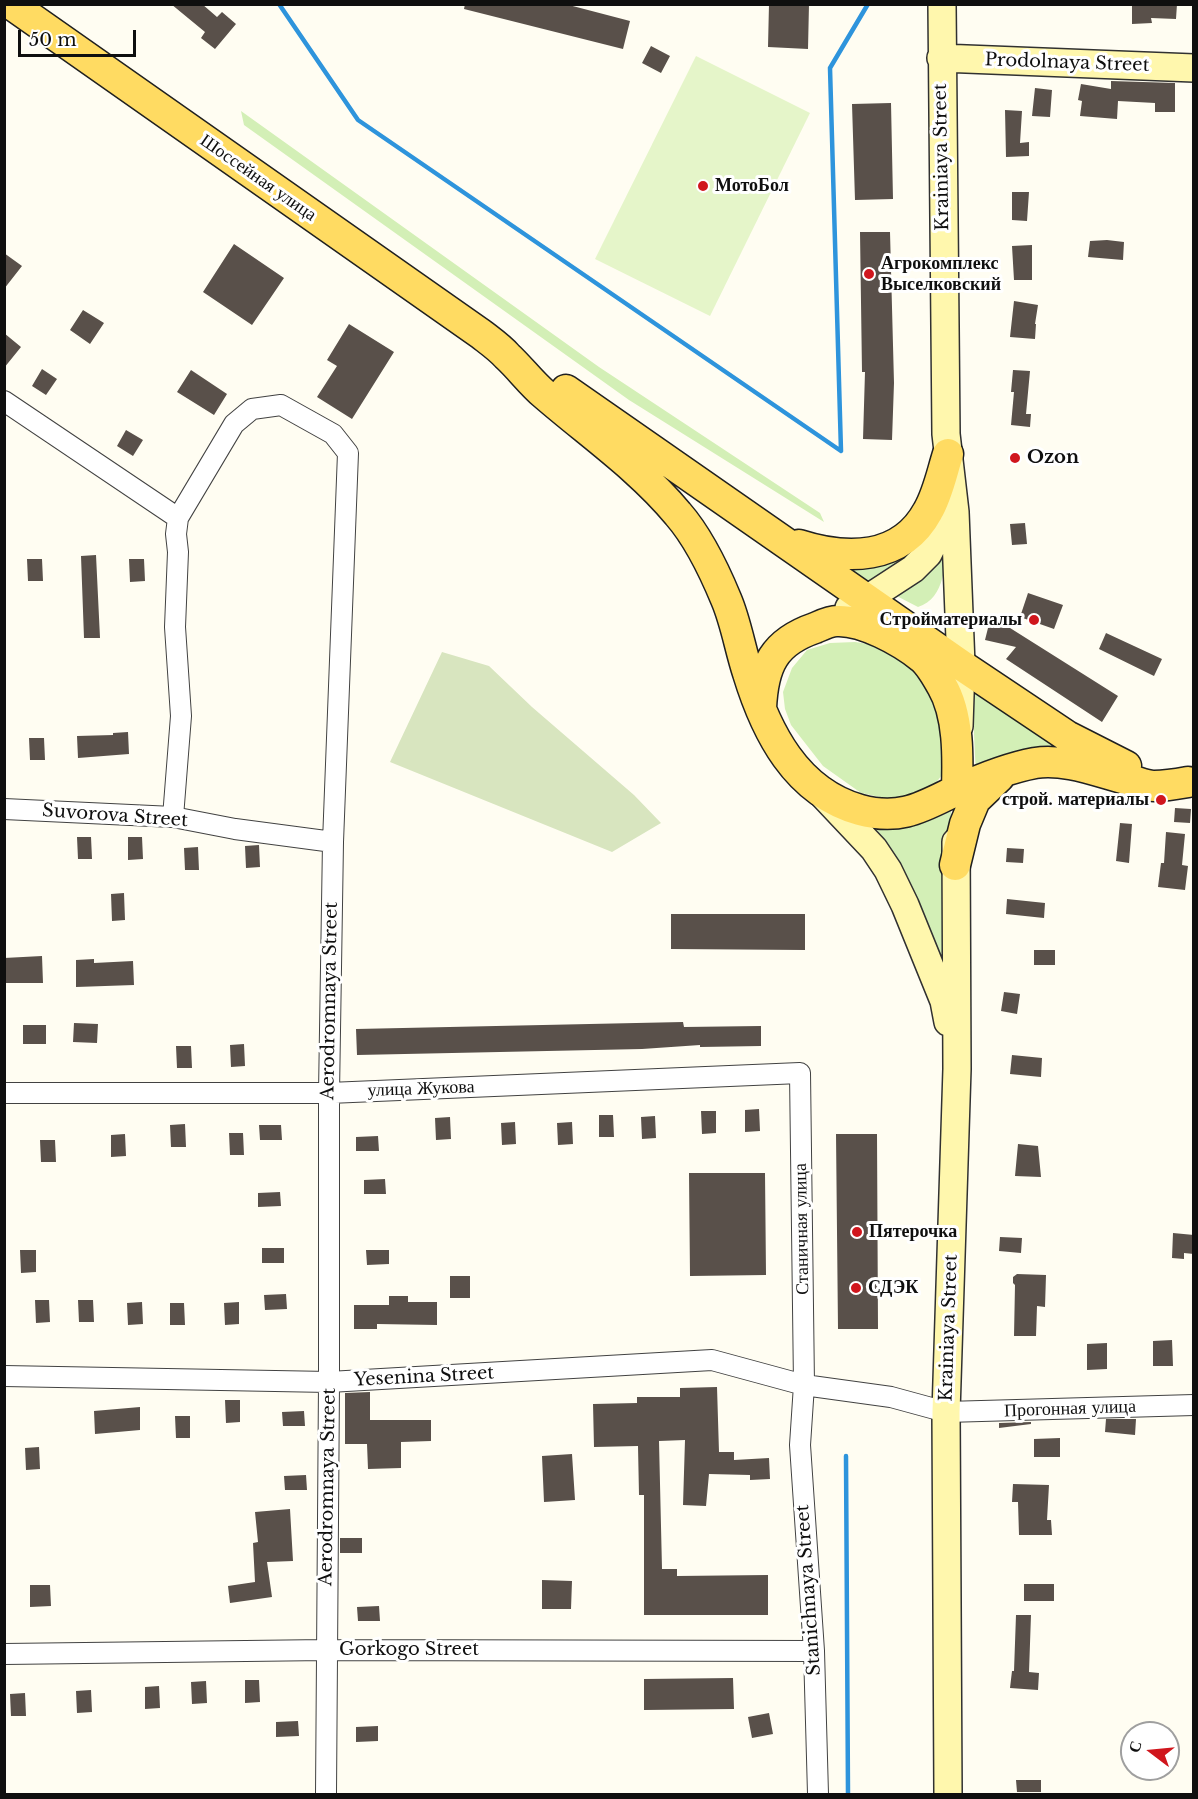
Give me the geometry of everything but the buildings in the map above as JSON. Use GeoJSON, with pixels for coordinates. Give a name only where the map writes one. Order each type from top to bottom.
{"type":"FeatureCollection","features":[{"type":"Feature","properties":{"kind":"main road","name":"Шоссейная улица"},"geometry":{"type":"LineString","coordinates":[[11,4],[472,327],[505,353]]}},
{"type":"Feature","properties":{"kind":"main road","name":"Krainiaya Street"},"geometry":{"type":"LineString","coordinates":[[942,4],[948,454]]}},
{"type":"Feature","properties":{"kind":"main road","name":"Prodolnaya Street"},"geometry":{"type":"LineString","coordinates":[[941,58],[1194,68]]}},
{"type":"Feature","properties":{"kind":"main road"},"geometry":{"type":"LineString","coordinates":[[505,353],[572,393],[961,665],[1067,736],[1138,771],[1162,779],[1191,783]]}},
{"type":"Feature","properties":{"kind":"main road"},"geometry":{"type":"LineString","coordinates":[[505,353],[542,392],[650,485],[679,515],[710,563],[728,601],[748,674],[761,711],[776,742],[801,775],[819,790],[874,849],[901,896],[944,1001],[957,1069]]}},
{"type":"Feature","properties":{"kind":"main road"},"geometry":{"type":"LineString","coordinates":[[783,540],[822,552],[851,555],[873,553],[892,546],[919,525],[927,513],[948,454]]}},
{"type":"Feature","properties":{"kind":"main road"},"geometry":{"type":"LineString","coordinates":[[761,711],[762,682],[770,662],[784,645],[797,634],[867,599],[913,569],[928,554],[938,534],[945,507],[948,454]]}},
{"type":"Feature","properties":{"kind":"main road"},"geometry":{"type":"LineString","coordinates":[[948,454],[955,512],[961,665],[957,790]]}},
{"type":"Feature","properties":{"kind":"main road"},"geometry":{"type":"LineString","coordinates":[[797,634],[836,621],[859,624],[880,632],[922,658],[943,688],[954,723],[958,757]]}},
{"type":"Feature","properties":{"kind":"main road"},"geometry":{"type":"LineString","coordinates":[[880,632],[926,640]]}},
{"type":"Feature","properties":{"kind":"main road"},"geometry":{"type":"LineString","coordinates":[[819,790],[860,810],[881,814],[903,813],[920,809],[957,790],[1005,771],[1037,763],[1071,765],[1152,786],[1191,783]]}},
{"type":"Feature","properties":{"kind":"main road"},"geometry":{"type":"LineString","coordinates":[[955,865],[965,824],[975,801],[1005,771]]}},
{"type":"Feature","properties":{"kind":"main road","name":"Krainiaya Street"},"geometry":{"type":"LineString","coordinates":[[948,1794],[946,1412],[957,1069],[955,865],[957,790]]}},
{"type":"Feature","properties":{"kind":"street"},"geometry":{"type":"LineString","coordinates":[[4,401],[178,518],[175,627],[181,716],[172,817]]}},
{"type":"Feature","properties":{"kind":"street","name":"Aerodromnaya Street"},"geometry":{"type":"LineString","coordinates":[[178,518],[234,424],[252,409],[281,405],[333,434],[348,453],[333,842],[329,1093],[326,1794]]}},
{"type":"Feature","properties":{"kind":"street","name":"Suvorova Street"},"geometry":{"type":"LineString","coordinates":[[4,809],[172,817],[235,829],[333,842]]}},
{"type":"Feature","properties":{"kind":"street","name":"улица Жукова"},"geometry":{"type":"LineString","coordinates":[[4,1093],[329,1093],[801,1073]]}},
{"type":"Feature","properties":{"kind":"street","name":"Станичная улица"},"geometry":{"type":"LineString","coordinates":[[801,1073],[804,1385]]}},
{"type":"Feature","properties":{"kind":"street","name":"Yesenina Street"},"geometry":{"type":"LineString","coordinates":[[4,1376],[329,1382],[712,1360],[804,1385],[891,1397],[946,1412]]}},
{"type":"Feature","properties":{"kind":"street","name":"Stanichnaya Street"},"geometry":{"type":"LineString","coordinates":[[804,1385],[800,1445],[814,1651],[818,1794]]}},
{"type":"Feature","properties":{"kind":"street","name":"Прогонная улица"},"geometry":{"type":"LineString","coordinates":[[946,1412],[1194,1405]]}},
{"type":"Feature","properties":{"kind":"street","name":"Gorkogo Street"},"geometry":{"type":"LineString","coordinates":[[4,1654],[326,1650],[814,1651]]}},
{"type":"Feature","properties":{"kind":"green space","name":"МотоБол"},"geometry":{"type":"Polygon","coordinates":[[[696,56],[810,113],[710,316],[595,259],[696,56]]]}},
{"type":"Feature","properties":{"kind":"green space"},"geometry":{"type":"Polygon","coordinates":[[[241,111],[599,367],[820,513],[824,522],[629,400],[244,125],[241,111]]]}},
{"type":"Feature","properties":{"kind":"green space"},"geometry":{"type":"Polygon","coordinates":[[[947,538],[942,578],[934,596],[918,607],[889,592],[947,538]]]}},
{"type":"Feature","properties":{"kind":"green space"},"geometry":{"type":"Polygon","coordinates":[[[929,544],[876,587],[837,560],[929,544]]]}},
{"type":"Feature","properties":{"kind":"green space"},"geometry":{"type":"Polygon","coordinates":[[[855,642],[882,646],[909,658],[944,713],[945,771],[932,788],[913,800],[889,799],[861,793],[823,766],[791,725],[785,709],[783,692],[792,668],[807,650],[830,643],[855,642]]]}},
{"type":"Feature","properties":{"kind":"green space"},"geometry":{"type":"Polygon","coordinates":[[[442,652],[489,666],[532,707],[634,795],[661,823],[612,852],[390,762],[442,652]]]}},
{"type":"Feature","properties":{"kind":"green space"},"geometry":{"type":"Polygon","coordinates":[[[972,691],[1062,748],[976,777],[972,691]]]}},
{"type":"Feature","properties":{"kind":"green space"},"geometry":{"type":"Polygon","coordinates":[[[951,811],[952,1006],[873,828],[913,825],[951,811]]]}},
{"type":"Feature","properties":{"kind":"waterway"},"geometry":{"type":"LineString","coordinates":[[279,4],[358,120],[841,451],[830,68],[868,4]]}},
{"type":"Feature","properties":{"kind":"waterway"},"geometry":{"type":"LineString","coordinates":[[846,1456],[848,1794]]}},
{"type":"Feature","properties":{"kind":"place","name":"МотоБол"},"geometry":{"type":"Point","coordinates":[703,186]}},
{"type":"Feature","properties":{"kind":"place","name":"Агрокомплекс Выселковский"},"geometry":{"type":"Point","coordinates":[869,274]}},
{"type":"Feature","properties":{"kind":"place","name":"Ozon"},"geometry":{"type":"Point","coordinates":[1015,458]}},
{"type":"Feature","properties":{"kind":"place","name":"Стройматериалы"},"geometry":{"type":"Point","coordinates":[1034,620]}},
{"type":"Feature","properties":{"kind":"place","name":"строй. материалы"},"geometry":{"type":"Point","coordinates":[1161,800]}},
{"type":"Feature","properties":{"kind":"place","name":"Пятерочка"},"geometry":{"type":"Point","coordinates":[857,1232]}},
{"type":"Feature","properties":{"kind":"place","name":"СДЭК"},"geometry":{"type":"Point","coordinates":[856,1288]}}]}
